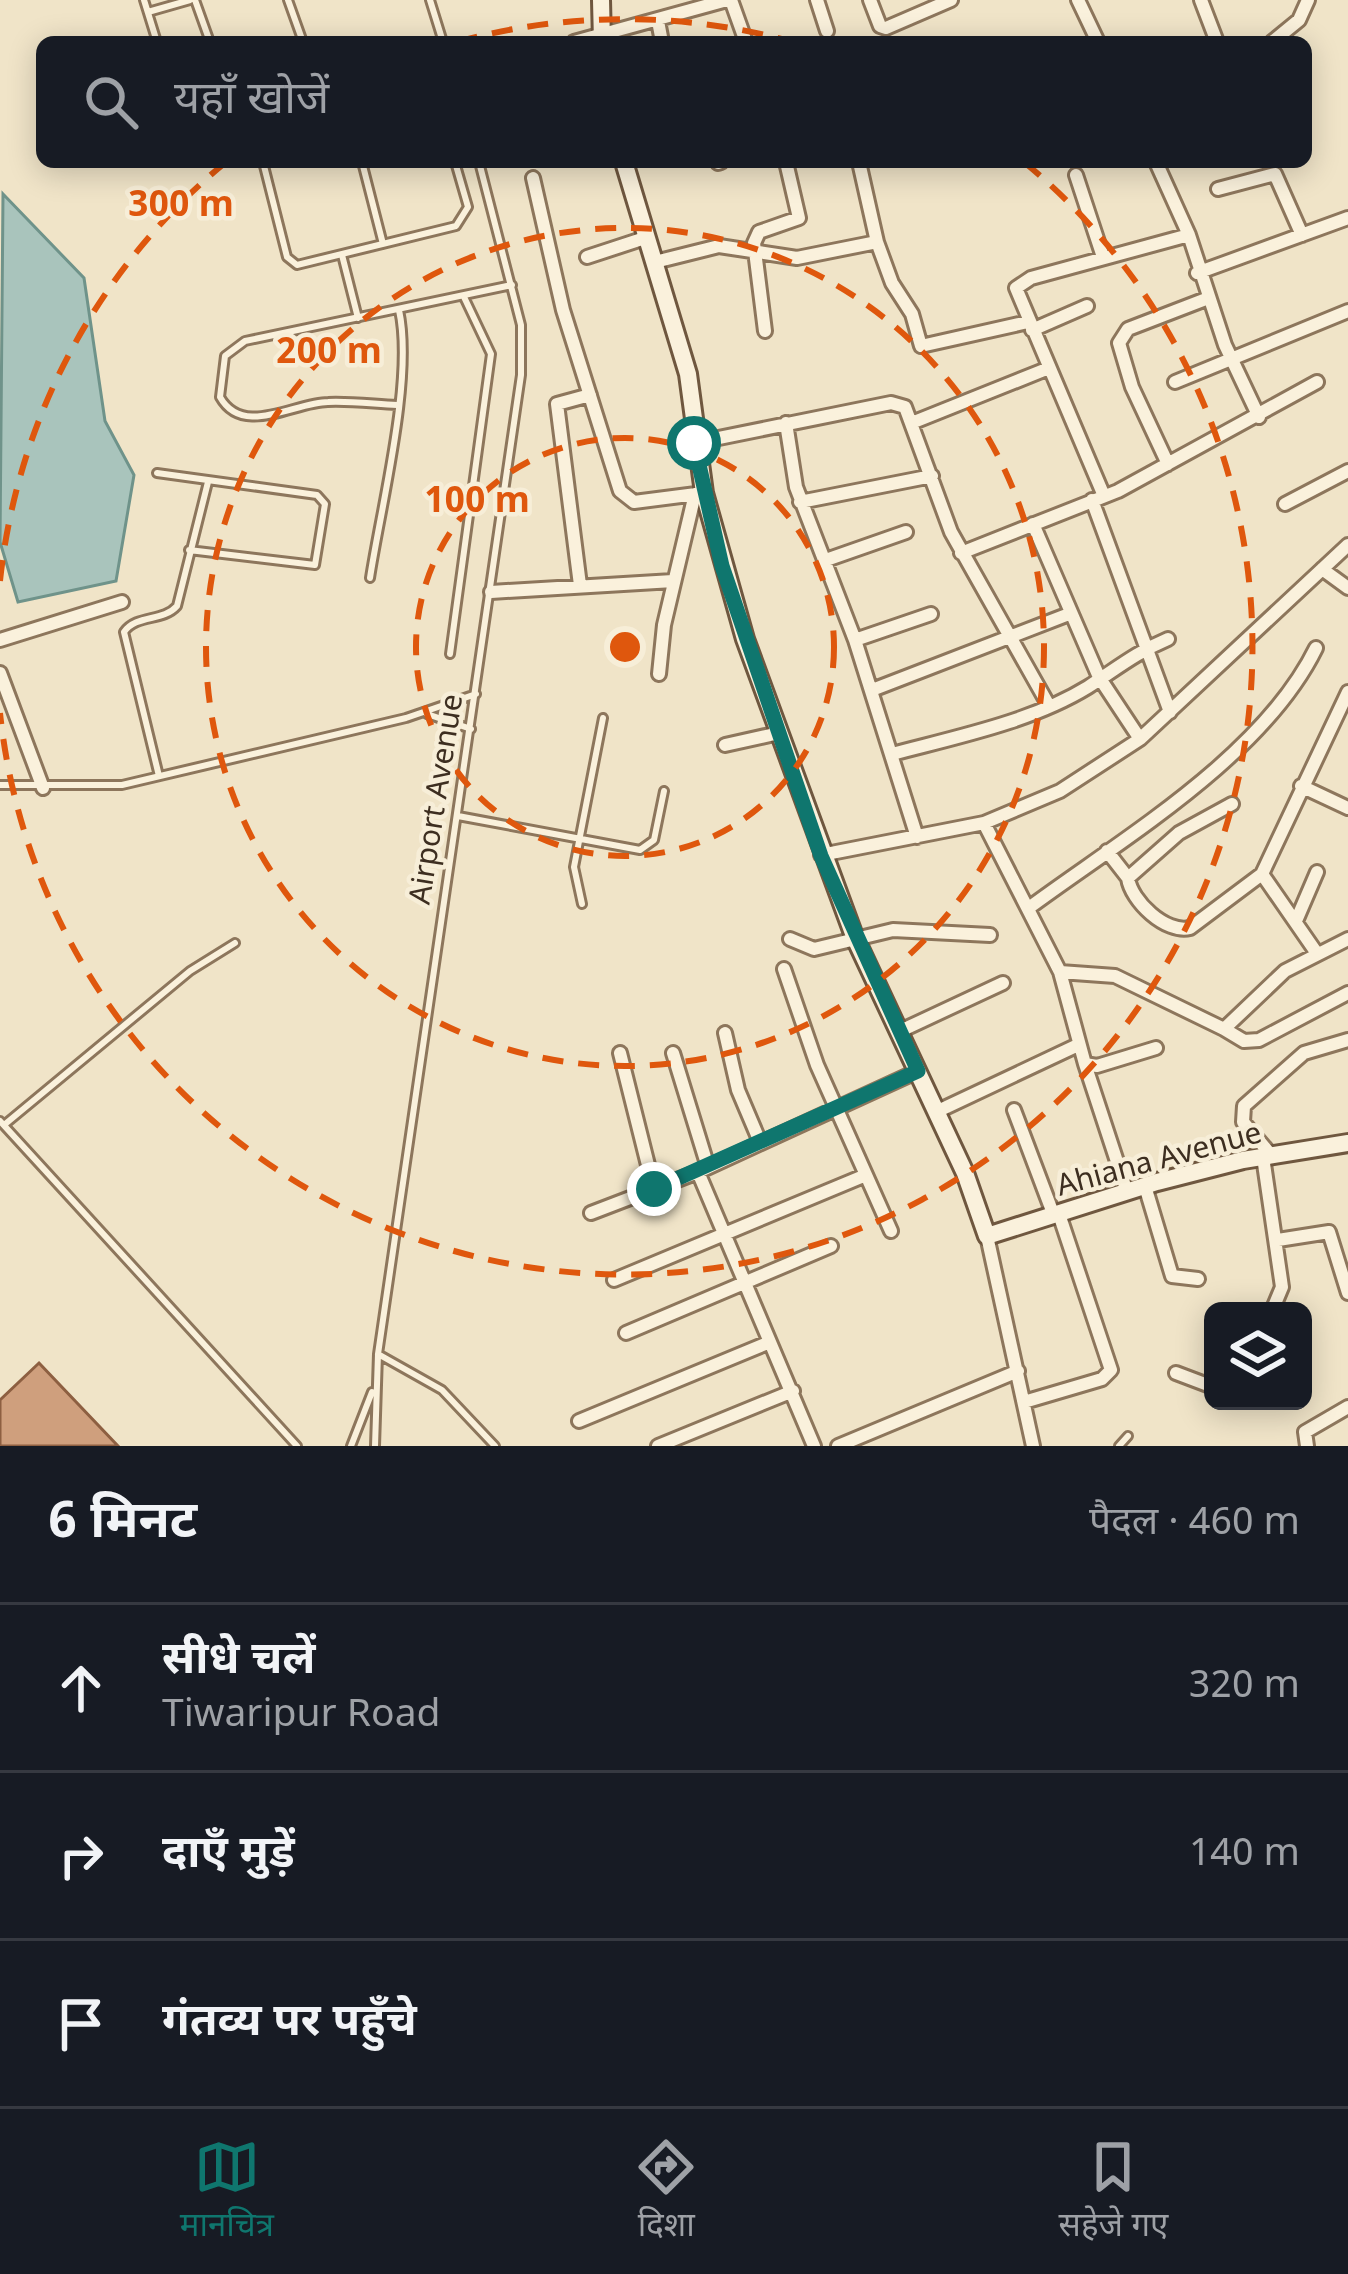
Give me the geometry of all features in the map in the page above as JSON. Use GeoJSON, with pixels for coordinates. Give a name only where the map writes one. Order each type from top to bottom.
{"type":"FeatureCollection","features":[{"type":"Feature","properties":{"kind":"street"},"geometry":{"type":"LineString","coordinates":[[601,0],[602,36]]}},
{"type":"Feature","properties":{"kind":"street"},"geometry":{"type":"LineString","coordinates":[[611,36],[729,0],[744,36]]}},
{"type":"Feature","properties":{"kind":"street"},"geometry":{"type":"LineString","coordinates":[[817,0],[827,31]]}},
{"type":"Feature","properties":{"kind":"street"},"geometry":{"type":"LineString","coordinates":[[870,0],[880,26],[886,28],[951,0]]}},
{"type":"Feature","properties":{"kind":"street"},"geometry":{"type":"LineString","coordinates":[[1078,0],[1095,36]]}},
{"type":"Feature","properties":{"kind":"street"},"geometry":{"type":"LineString","coordinates":[[1201,0],[1214,36]]}},
{"type":"Feature","properties":{"kind":"street"},"geometry":{"type":"LineString","coordinates":[[1279,36],[1299,20],[1308,0]]}},
{"type":"Feature","properties":{"kind":"street"},"geometry":{"type":"LineString","coordinates":[[658,21],[661,36]]}},
{"type":"Feature","properties":{"kind":"street"},"geometry":{"type":"LineString","coordinates":[[626,168],[688,374],[699,494],[821,856],[938,1111],[987,1236],[1018,1371],[1028,1444]]}},
{"type":"Feature","properties":{"kind":"street"},"geometry":{"type":"LineString","coordinates":[[765,331],[753,253],[759,232],[799,218],[787,168]]}},
{"type":"Feature","properties":{"kind":"street"},"geometry":{"type":"LineString","coordinates":[[860,168],[877,242],[923,347],[1030,326],[1087,306]]}},
{"type":"Feature","properties":{"kind":"street"},"geometry":{"type":"LineString","coordinates":[[1159,168],[1189,235],[1206,299],[1259,417]]}},
{"type":"Feature","properties":{"kind":"street"},"geometry":{"type":"LineString","coordinates":[[1218,189],[1275,174],[1302,236]]}},
{"type":"Feature","properties":{"kind":"street"},"geometry":{"type":"LineString","coordinates":[[1076,175],[1103,257]]}},
{"type":"Feature","properties":{"kind":"street"},"geometry":{"type":"LineString","coordinates":[[532,178],[563,310],[624,497],[634,502],[699,494]]}},
{"type":"Feature","properties":{"kind":"street"},"geometry":{"type":"LineString","coordinates":[[1197,273],[1348,218]]}},
{"type":"Feature","properties":{"kind":"street"},"geometry":{"type":"LineString","coordinates":[[1170,712],[1098,498],[1016,293],[1020,283],[1189,235]]}},
{"type":"Feature","properties":{"kind":"street"},"geometry":{"type":"LineString","coordinates":[[587,257],[648,237]]}},
{"type":"Feature","properties":{"kind":"street"},"geometry":{"type":"LineString","coordinates":[[655,262],[719,247],[796,258],[877,242]]}},
{"type":"Feature","properties":{"kind":"street"},"geometry":{"type":"LineString","coordinates":[[1168,464],[1132,387],[1118,343],[1128,329],[1206,299]]}},
{"type":"Feature","properties":{"kind":"street"},"geometry":{"type":"LineString","coordinates":[[1174,382],[1348,310]]}},
{"type":"Feature","properties":{"kind":"street"},"geometry":{"type":"LineString","coordinates":[[914,422],[1049,368]]}},
{"type":"Feature","properties":{"kind":"street"},"geometry":{"type":"LineString","coordinates":[[961,553],[1098,498],[1259,417],[1317,382]]}},
{"type":"Feature","properties":{"kind":"street"},"geometry":{"type":"LineString","coordinates":[[580,585],[557,404],[590,394]]}},
{"type":"Feature","properties":{"kind":"street"},"geometry":{"type":"LineString","coordinates":[[694,443],[892,403],[905,407],[961,553],[1048,704]]}},
{"type":"Feature","properties":{"kind":"street"},"geometry":{"type":"LineString","coordinates":[[785,423],[800,502],[855,640],[916,837]]}},
{"type":"Feature","properties":{"kind":"street"},"geometry":{"type":"LineString","coordinates":[[1285,504],[1348,471]]}},
{"type":"Feature","properties":{"kind":"street"},"geometry":{"type":"LineString","coordinates":[[800,502],[932,476]]}},
{"type":"Feature","properties":{"kind":"street"},"geometry":{"type":"LineString","coordinates":[[659,674],[673,581],[699,494]]}},
{"type":"Feature","properties":{"kind":"street"},"geometry":{"type":"LineString","coordinates":[[1033,524],[1100,677],[1140,739]]}},
{"type":"Feature","properties":{"kind":"street"},"geometry":{"type":"LineString","coordinates":[[826,560],[906,532]]}},
{"type":"Feature","properties":{"kind":"street"},"geometry":{"type":"LineString","coordinates":[[821,856],[984,823],[1060,791],[1140,739],[1348,545]]}},
{"type":"Feature","properties":{"kind":"street"},"geometry":{"type":"LineString","coordinates":[[1322,569],[1348,588]]}},
{"type":"Feature","properties":{"kind":"street"},"geometry":{"type":"LineString","coordinates":[[490,592],[673,581]]}},
{"type":"Feature","properties":{"kind":"street"},"geometry":{"type":"LineString","coordinates":[[0,640],[122,602]]}},
{"type":"Feature","properties":{"kind":"street"},"geometry":{"type":"LineString","coordinates":[[855,640],[931,614]]}},
{"type":"Feature","properties":{"kind":"street"},"geometry":{"type":"LineString","coordinates":[[1009,641],[1069,614]]}},
{"type":"Feature","properties":{"kind":"street"},"geometry":{"type":"LineString","coordinates":[[872,690],[1002,636],[1009,641]]}},
{"type":"Feature","properties":{"kind":"street"},"geometry":{"type":"LineString","coordinates":[[892,754],[972,733],[1048,704],[1168,639]]}},
{"type":"Feature","properties":{"kind":"street"},"geometry":{"type":"LineString","coordinates":[[1030,907],[1204,777],[1273,712],[1316,648]]}},
{"type":"Feature","properties":{"kind":"street"},"geometry":{"type":"LineString","coordinates":[[0,674],[43,788]]}},
{"type":"Feature","properties":{"kind":"street"},"geometry":{"type":"LineString","coordinates":[[1107,851],[1146,908],[1181,931],[1262,874],[1348,692]]}},
{"type":"Feature","properties":{"kind":"street"},"geometry":{"type":"LineString","coordinates":[[725,746],[779,733]]}},
{"type":"Feature","properties":{"kind":"street"},"geometry":{"type":"LineString","coordinates":[[1301,786],[1348,808]]}},
{"type":"Feature","properties":{"kind":"street"},"geometry":{"type":"LineString","coordinates":[[1128,878],[1179,833],[1232,804]]}},
{"type":"Feature","properties":{"kind":"street"},"geometry":{"type":"LineString","coordinates":[[984,823],[1060,972],[1078,1045],[1172,1276],[1198,1279]]}},
{"type":"Feature","properties":{"kind":"street"},"geometry":{"type":"LineString","coordinates":[[1296,921],[1318,872]]}},
{"type":"Feature","properties":{"kind":"street"},"geometry":{"type":"LineString","coordinates":[[1262,874],[1316,952]]}},
{"type":"Feature","properties":{"kind":"street"},"geometry":{"type":"LineString","coordinates":[[790,939],[814,949],[854,936],[917,928],[990,935]]}},
{"type":"Feature","properties":{"kind":"street"},"geometry":{"type":"LineString","coordinates":[[1224,1029],[1266,986],[1316,952],[1348,939]]}},
{"type":"Feature","properties":{"kind":"street"},"geometry":{"type":"LineString","coordinates":[[784,969],[836,1106],[891,1231]]}},
{"type":"Feature","properties":{"kind":"street"},"geometry":{"type":"LineString","coordinates":[[1060,972],[1115,976],[1252,1042],[1348,993]]}},
{"type":"Feature","properties":{"kind":"street"},"geometry":{"type":"LineString","coordinates":[[898,1032],[1003,982]]}},
{"type":"Feature","properties":{"kind":"street"},"geometry":{"type":"LineString","coordinates":[[725,1033],[738,1090],[760,1142]]}},
{"type":"Feature","properties":{"kind":"street"},"geometry":{"type":"LineString","coordinates":[[1278,1302],[1278,1240],[1268,1156],[1243,1122],[1244,1106],[1304,1053],[1348,1040]]}},
{"type":"Feature","properties":{"kind":"street"},"geometry":{"type":"LineString","coordinates":[[938,1111],[1078,1045]]}},
{"type":"Feature","properties":{"kind":"street"},"geometry":{"type":"LineString","coordinates":[[1085,1064],[1097,1066],[1156,1048]]}},
{"type":"Feature","properties":{"kind":"street"},"geometry":{"type":"LineString","coordinates":[[620,1053],[654,1189]]}},
{"type":"Feature","properties":{"kind":"street"},"geometry":{"type":"LineString","coordinates":[[673,1053],[724,1238],[814,1446]]}},
{"type":"Feature","properties":{"kind":"street"},"geometry":{"type":"LineString","coordinates":[[591,1213],[703,1170],[918,1071]]}},
{"type":"Feature","properties":{"kind":"street"},"geometry":{"type":"LineString","coordinates":[[1014,1110],[1111,1370],[1102,1379],[1024,1402]]}},
{"type":"Feature","properties":{"kind":"street","name":"Ahiana Avenue"},"geometry":{"type":"LineString","coordinates":[[987,1236],[1136,1189],[1268,1156],[1348,1143]]}},
{"type":"Feature","properties":{"kind":"street"},"geometry":{"type":"LineString","coordinates":[[614,1280],[866,1175]]}},
{"type":"Feature","properties":{"kind":"street"},"geometry":{"type":"LineString","coordinates":[[1278,1240],[1329,1232],[1348,1293]]}},
{"type":"Feature","properties":{"kind":"street"},"geometry":{"type":"LineString","coordinates":[[626,1333],[831,1246]]}},
{"type":"Feature","properties":{"kind":"street"},"geometry":{"type":"LineString","coordinates":[[579,1421],[770,1342]]}},
{"type":"Feature","properties":{"kind":"street"},"geometry":{"type":"LineString","coordinates":[[847,1444],[1018,1371]]}},
{"type":"Feature","properties":{"kind":"street"},"geometry":{"type":"LineString","coordinates":[[1176,1373],[1204,1384]]}},
{"type":"Feature","properties":{"kind":"street"},"geometry":{"type":"LineString","coordinates":[[658,1446],[793,1391]]}},
{"type":"Feature","properties":{"kind":"street"},"geometry":{"type":"LineString","coordinates":[[1306,1446],[1305,1432],[1348,1407]]}},
{"type":"Feature","properties":{"kind":"lane"},"geometry":{"type":"LineString","coordinates":[[145,0],[156,36]]}},
{"type":"Feature","properties":{"kind":"lane"},"geometry":{"type":"LineString","coordinates":[[148,12],[193,0],[208,36]]}},
{"type":"Feature","properties":{"kind":"lane"},"geometry":{"type":"LineString","coordinates":[[288,0],[301,36]]}},
{"type":"Feature","properties":{"kind":"lane"},"geometry":{"type":"LineString","coordinates":[[430,0],[440,36]]}},
{"type":"Feature","properties":{"kind":"lane"},"geometry":{"type":"LineString","coordinates":[[264,168],[292,263],[342,255],[464,221],[468,207],[456,168]]}},
{"type":"Feature","properties":{"kind":"lane"},"geometry":{"type":"LineString","coordinates":[[363,168],[382,244]]}},
{"type":"Feature","properties":{"kind":"lane","name":"Airport Avenue"},"geometry":{"type":"LineString","coordinates":[[375,1446],[379,1426],[373,1389],[521,375],[520,325],[481,168]]}},
{"type":"Feature","properties":{"kind":"lane"},"geometry":{"type":"LineString","coordinates":[[342,255],[358,318]]}},
{"type":"Feature","properties":{"kind":"lane"},"geometry":{"type":"LineString","coordinates":[[397,405],[324,401],[264,417],[227,408],[220,397],[225,356],[237,344],[512,286]]}},
{"type":"Feature","properties":{"kind":"lane"},"geometry":{"type":"LineString","coordinates":[[450,654],[491,354],[464,297]]}},
{"type":"Feature","properties":{"kind":"lane"},"geometry":{"type":"LineString","coordinates":[[370,578],[397,405],[404,336],[399,310]]}},
{"type":"Feature","properties":{"kind":"lane"},"geometry":{"type":"LineString","coordinates":[[158,473],[322,498],[321,557],[312,566],[189,550]]}},
{"type":"Feature","properties":{"kind":"lane"},"geometry":{"type":"LineString","coordinates":[[159,776],[124,632],[131,623],[174,611],[209,481]]}},
{"type":"Feature","properties":{"kind":"lane"},"geometry":{"type":"LineString","coordinates":[[0,785],[84,789],[159,776],[424,713],[476,694]]}},
{"type":"Feature","properties":{"kind":"lane"},"geometry":{"type":"LineString","coordinates":[[424,713],[471,729]]}},
{"type":"Feature","properties":{"kind":"lane"},"geometry":{"type":"LineString","coordinates":[[582,904],[574,867],[603,718]]}},
{"type":"Feature","properties":{"kind":"lane"},"geometry":{"type":"LineString","coordinates":[[458,816],[627,850],[650,845],[664,791]]}},
{"type":"Feature","properties":{"kind":"lane"},"geometry":{"type":"LineString","coordinates":[[235,943],[190,971],[2,1123],[297,1446]]}},
{"type":"Feature","properties":{"kind":"lane"},"geometry":{"type":"LineString","coordinates":[[378,1354],[442,1390],[495,1446]]}},
{"type":"Feature","properties":{"kind":"lane"},"geometry":{"type":"LineString","coordinates":[[351,1446],[373,1389]]}},
{"type":"Feature","properties":{"kind":"lane"},"geometry":{"type":"LineString","coordinates":[[1119,1446],[1128,1436]]}},
{"type":"Feature","properties":{"kind":"water"},"geometry":{"type":"Polygon","coordinates":[[[3,194],[84,278],[105,421],[134,475],[116,581],[18,602],[0,542],[3,194]]]}},
{"type":"Feature","properties":{"kind":"building"},"geometry":{"type":"Polygon","coordinates":[[[39,1363],[118,1446],[0,1446],[0,1400],[39,1363]]]}},
{"type":"Feature","properties":{"kind":"route"},"geometry":{"type":"LineString","coordinates":[[654,1189],[918,1071],[821,856],[722,566],[694,443]]}}]}
